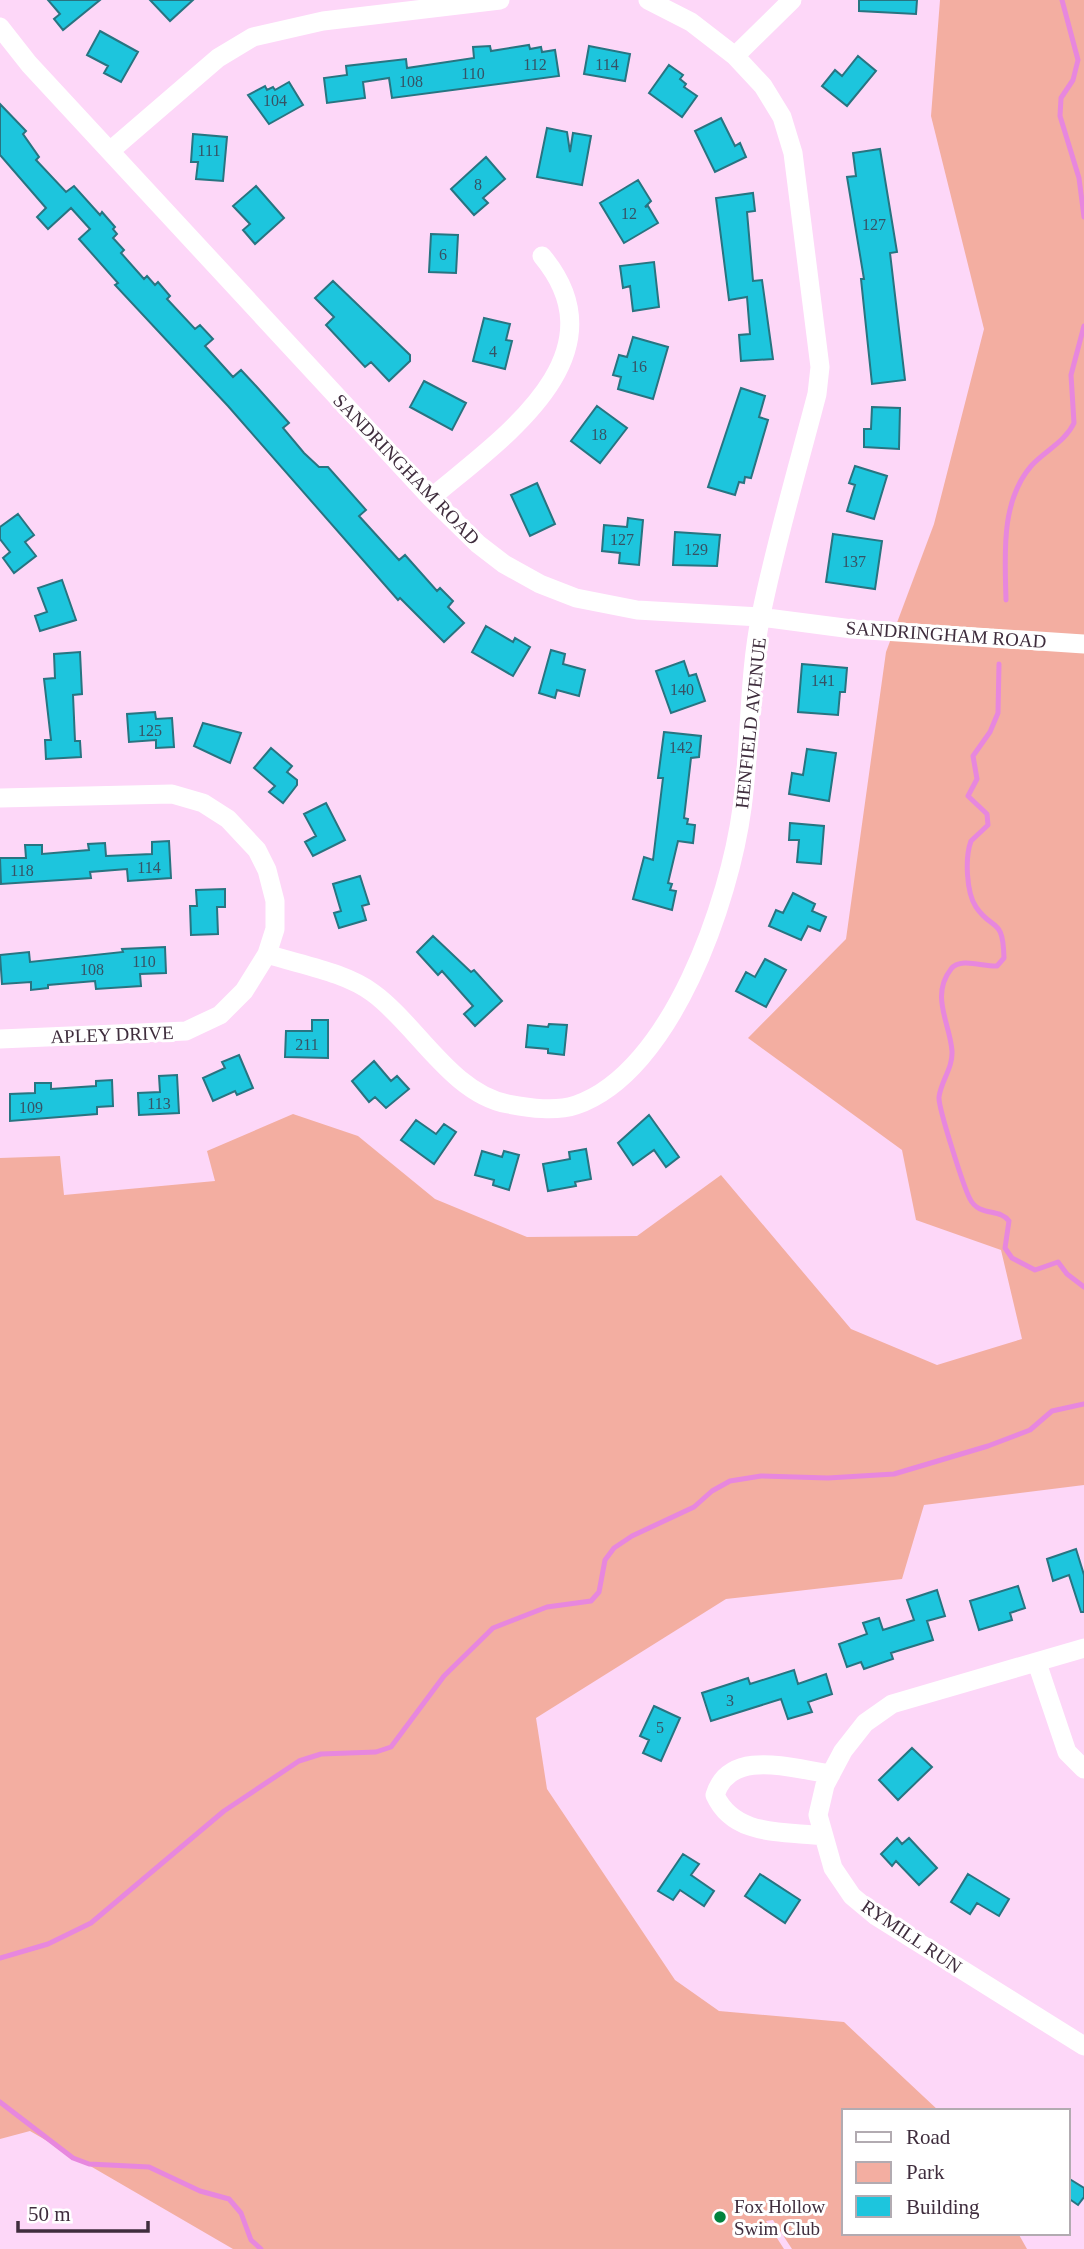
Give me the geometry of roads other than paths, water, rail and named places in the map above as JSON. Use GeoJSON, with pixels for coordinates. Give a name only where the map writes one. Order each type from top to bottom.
{"type":"FeatureCollection","features":[{"type":"Feature","properties":{"kind":"street"},"geometry":{"type":"LineString","coordinates":[[110,151],[218,58],[253,37],[323,21],[500,0]]}},
{"type":"Feature","properties":{"kind":"street","name":"HENFIELD AVENUE"},"geometry":{"type":"LineString","coordinates":[[267,954],[362,985],[376,995],[434,1056],[476,1090],[504,1103],[550,1109],[576,1105],[606,1088],[641,1056],[671,1015],[697,969],[713,930],[743,806],[760,617],[817,394],[820,367],[793,153],[782,117],[763,86],[735,56],[691,22],[648,0]]}},
{"type":"Feature","properties":{"kind":"street"},"geometry":{"type":"LineString","coordinates":[[735,56],[792,0]]}},
{"type":"Feature","properties":{"kind":"street","name":"SANDRINGHAM ROAD"},"geometry":{"type":"LineString","coordinates":[[0,27],[29,64],[431,498],[478,544],[505,564],[540,584],[576,598],[637,610],[760,617],[852,629],[1084,644]]}},
{"type":"Feature","properties":{"kind":"street"},"geometry":{"type":"LineString","coordinates":[[431,498],[530,412],[557,374],[566,341],[566,302],[558,279],[542,256]]}},
{"type":"Feature","properties":{"kind":"street"},"geometry":{"type":"LineString","coordinates":[[0,785],[0,797]]}},
{"type":"Feature","properties":{"kind":"street","name":"APLEY DRIVE"},"geometry":{"type":"LineString","coordinates":[[0,797],[172,794],[203,803],[235,826],[257,850],[267,870],[275,901],[275,929],[267,954],[244,991],[220,1015],[186,1031],[0,1039]]}},
{"type":"Feature","properties":{"kind":"street","name":"RYMILL RUN"},"geometry":{"type":"LineString","coordinates":[[1084,1648],[892,1704],[865,1723],[843,1751],[831,1774],[818,1815],[833,1868],[852,1896],[876,1916],[1084,2046]]}},
{"type":"Feature","properties":{"kind":"street"},"geometry":{"type":"LineString","coordinates":[[1037,1663],[1067,1752],[1084,1769]]}},
{"type":"Feature","properties":{"kind":"street"},"geometry":{"type":"LineString","coordinates":[[824,1836],[761,1829],[736,1823],[721,1810],[715,1795],[719,1781],[732,1769],[750,1764],[831,1774]]}},
{"type":"Feature","properties":{"kind":"waterway"},"geometry":{"type":"LineString","coordinates":[[1062,0],[1078,60],[1073,80],[1061,98],[1060,116],[1079,178],[1084,217]]}},
{"type":"Feature","properties":{"kind":"waterway"},"geometry":{"type":"LineString","coordinates":[[1006,600],[1005,547],[1009,512],[1014,495],[1032,465],[1060,441],[1074,423],[1071,375],[1084,326]]}},
{"type":"Feature","properties":{"kind":"waterway"},"geometry":{"type":"LineString","coordinates":[[999,664],[998,713],[990,732],[973,756],[977,779],[968,796],[987,814],[988,825],[971,841],[967,865],[968,884],[973,901],[982,915],[999,930],[1004,958],[997,966],[973,963],[955,965],[945,979],[942,999],[952,1057],[939,1097],[952,1148],[970,1199],[979,1208],[1009,1221],[1005,1248],[1012,1258],[1035,1270],[1058,1262],[1067,1274],[1084,1287]]}},
{"type":"Feature","properties":{"kind":"waterway"},"geometry":{"type":"LineString","coordinates":[[0,1958],[48,1944],[91,1923],[224,1811],[299,1761],[321,1754],[376,1752],[391,1747],[444,1676],[493,1628],[547,1607],[591,1601],[599,1592],[605,1560],[614,1548],[632,1536],[694,1507],[712,1491],[730,1481],[761,1476],[828,1478],[894,1474],[988,1446],[1030,1430],[1052,1411],[1084,1404]]}},
{"type":"Feature","properties":{"kind":"waterway"},"geometry":{"type":"LineString","coordinates":[[0,2102],[73,2158],[89,2164],[149,2167],[200,2191],[229,2199],[241,2213],[251,2240],[261,2249]]}},
{"type":"Feature","properties":{"kind":"place","name":"Fox Hollow Swim Club"},"geometry":{"type":"Point","coordinates":[720,2217]}}]}
